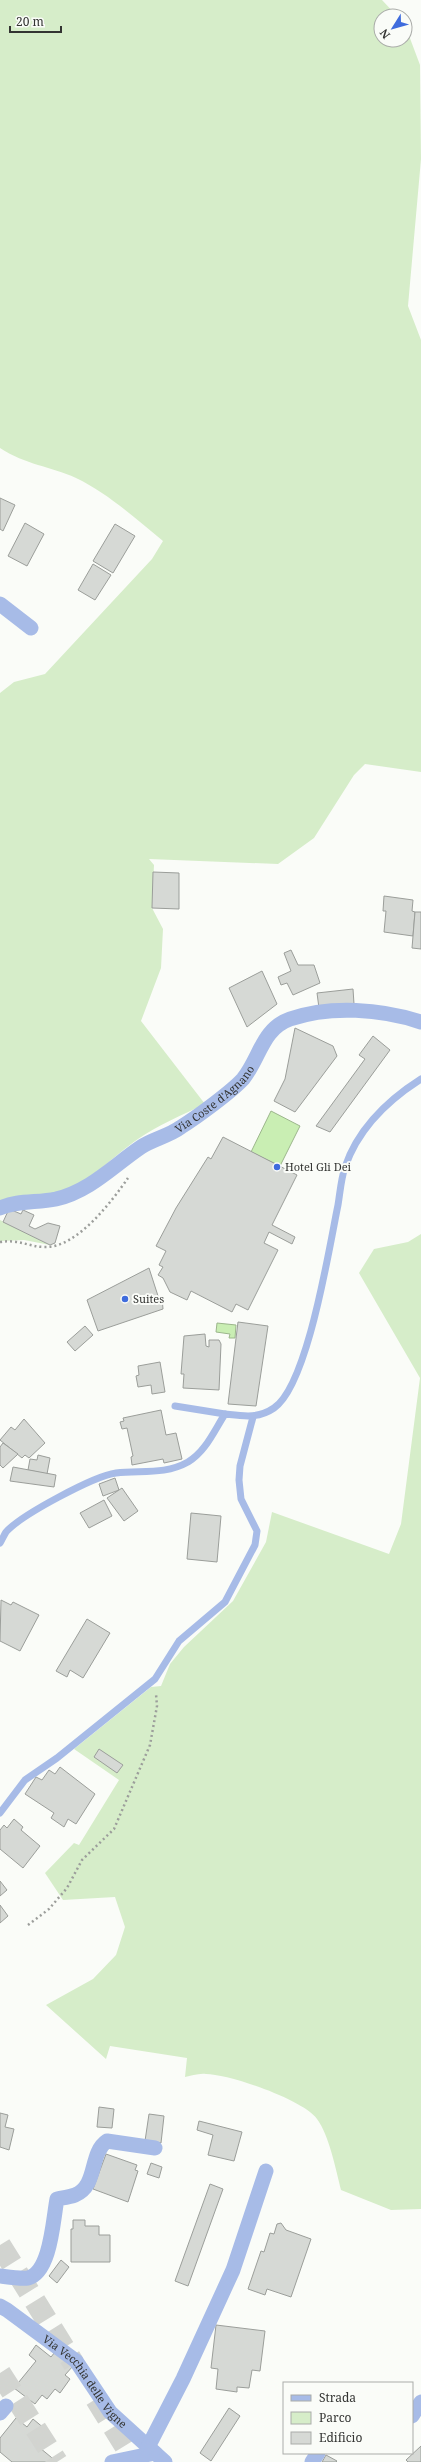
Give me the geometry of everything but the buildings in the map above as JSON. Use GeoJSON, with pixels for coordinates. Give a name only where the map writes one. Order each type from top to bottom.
{"type":"FeatureCollection","features":[{"type":"Feature","properties":{"kind":"street"},"geometry":{"type":"LineString","coordinates":[[0,604],[31,628]]}},
{"type":"Feature","properties":{"kind":"street","name":"Via Coste d'Agnano"},"geometry":{"type":"LineString","coordinates":[[0,1208],[10,1203],[56,1199],[72,1193],[91,1184],[142,1146],[181,1128],[242,1080],[254,1064],[269,1032],[289,1019],[339,1011],[396,1014],[421,1022]]}},
{"type":"Feature","properties":{"kind":"street"},"geometry":{"type":"LineString","coordinates":[[0,2276],[28,2278],[39,2271],[46,2259],[56,2199],[76,2195],[88,2184],[101,2145],[107,2141],[155,2148]]}},
{"type":"Feature","properties":{"kind":"street"},"geometry":{"type":"LineString","coordinates":[[112,2462],[156,2454],[183,2379],[233,2270],[266,2171]]}},
{"type":"Feature","properties":{"kind":"street","name":"Via Vecchia delle Vigne"},"geometry":{"type":"LineString","coordinates":[[0,2306],[76,2361],[110,2412],[156,2454]]}},
{"type":"Feature","properties":{"kind":"street"},"geometry":{"type":"LineString","coordinates":[[413,2414],[421,2402]]}},
{"type":"Feature","properties":{"kind":"lane"},"geometry":{"type":"LineString","coordinates":[[175,1406],[253,1417],[275,1408],[289,1392],[297,1374],[307,1343],[327,1257],[345,1167],[362,1132],[397,1094],[421,1079]]}},
{"type":"Feature","properties":{"kind":"lane"},"geometry":{"type":"LineString","coordinates":[[0,1543],[6,1532],[30,1515],[88,1482],[116,1473],[160,1472],[188,1462],[205,1448],[225,1414]]}},
{"type":"Feature","properties":{"kind":"lane"},"geometry":{"type":"LineString","coordinates":[[0,1813],[25,1780],[57,1758],[155,1679],[179,1641],[225,1602],[255,1545],[257,1531],[241,1499],[239,1480],[240,1466],[253,1417]]}},
{"type":"Feature","properties":{"kind":"path"},"geometry":{"type":"LineString","coordinates":[[0,1242],[21,1241],[46,1247],[63,1244],[92,1221],[115,1196],[133,1171]]}},
{"type":"Feature","properties":{"kind":"path"},"geometry":{"type":"LineString","coordinates":[[28,1925],[48,1909],[67,1888],[82,1860],[114,1829],[150,1745],[157,1706],[155,1679]]}},
{"type":"Feature","properties":{"kind":"green space"},"geometry":{"type":"Polygon","coordinates":[[[0,0],[382,0],[390,8],[373,8],[373,48],[413,48],[413,46],[420,65],[421,159],[408,306],[421,340],[421,772],[365,764],[354,775],[314,838],[278,864],[149,859],[154,865],[152,908],[163,929],[161,968],[141,1021],[205,1104],[170,1120],[146,1134],[128,1146],[83,1182],[61,1194],[47,1197],[17,1196],[0,1203],[0,693],[14,682],[45,674],[152,559],[163,541],[122,507],[88,484],[66,474],[19,458],[0,448],[0,0]]]}},
{"type":"Feature","properties":{"kind":"green space"},"geometry":{"type":"Polygon","coordinates":[[[0,1220],[50,1245],[24,1240],[0,1241],[0,1220]]]}},
{"type":"Feature","properties":{"kind":"green space"},"geometry":{"type":"Polygon","coordinates":[[[421,1234],[421,2209],[391,2210],[341,2190],[332,2153],[321,2126],[317,2119],[297,2104],[265,2089],[231,2078],[203,2074],[185,2077],[187,2058],[110,2046],[106,2059],[46,2005],[93,1979],[116,1955],[125,1927],[115,1897],[63,1900],[45,1873],[74,1843],[79,1845],[119,1780],[74,1749],[151,1687],[161,1686],[170,1664],[184,1647],[233,1601],[266,1542],[272,1512],[389,1554],[401,1524],[420,1378],[359,1273],[374,1249],[408,1242],[421,1234]]]}},
{"type":"Feature","properties":{"kind":"shaded area"},"geometry":{"type":"Polygon","coordinates":[[[271,1111],[300,1126],[280,1166],[251,1152],[271,1111]]]}},
{"type":"Feature","properties":{"kind":"shaded area"},"geometry":{"type":"Polygon","coordinates":[[[217,1323],[236,1325],[235,1338],[229,1338],[230,1334],[216,1332],[217,1323]]]}},
{"type":"Feature","properties":{"kind":"tunnel"},"geometry":{"type":"LineString","coordinates":[[0,2245],[74,2364]]}},
{"type":"Feature","properties":{"kind":"tunnel"},"geometry":{"type":"LineString","coordinates":[[0,2373],[57,2462]]}},
{"type":"Feature","properties":{"kind":"tunnel"},"geometry":{"type":"LineString","coordinates":[[96,2399],[135,2462]]}},
{"type":"Feature","properties":{"kind":"place","name":"Hotel Gli Dei"},"geometry":{"type":"Point","coordinates":[277,1167]}},
{"type":"Feature","properties":{"kind":"place","name":"Suites"},"geometry":{"type":"Point","coordinates":[125,1299]}}]}
